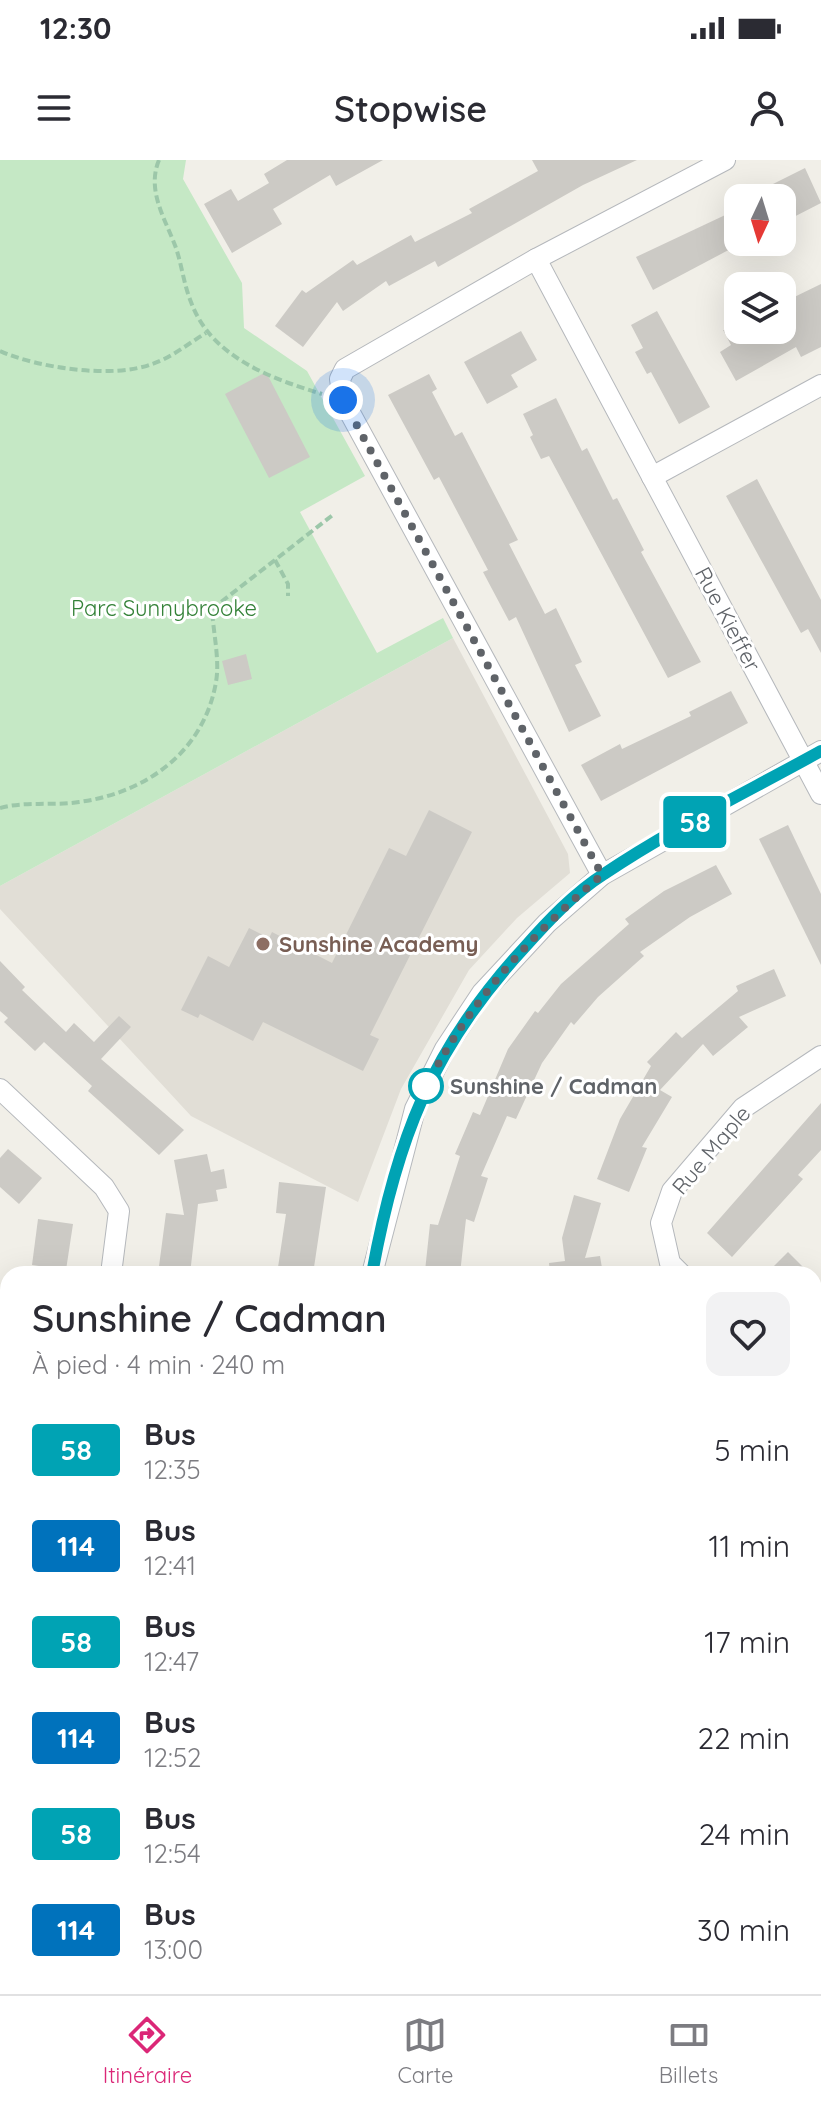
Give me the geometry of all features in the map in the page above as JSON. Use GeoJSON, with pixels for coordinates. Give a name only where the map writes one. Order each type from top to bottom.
{"type":"FeatureCollection","features":[{"type":"Feature","properties":{"kind":"street"},"geometry":{"type":"LineString","coordinates":[[602,875],[343,400],[340,379],[345,369],[536,259],[725,160]]}},
{"type":"Feature","properties":{"kind":"street","name":"Rue Kieffer"},"geometry":{"type":"LineString","coordinates":[[536,259],[652,477],[812,756]]}},
{"type":"Feature","properties":{"kind":"street"},"geometry":{"type":"LineString","coordinates":[[652,477],[821,385]]}},
{"type":"Feature","properties":{"kind":"street"},"geometry":{"type":"LineString","coordinates":[[374,1266],[415,1109],[445,1049],[482,993],[547,923],[602,875],[812,756],[821,794]]}},
{"type":"Feature","properties":{"kind":"street","name":"Rue Maple"},"geometry":{"type":"LineString","coordinates":[[673,1266],[661,1223],[672,1191],[743,1108],[820,1057]]}},
{"type":"Feature","properties":{"kind":"street"},"geometry":{"type":"LineString","coordinates":[[0,1089],[104,1187],[119,1211],[112,1266]]}},
{"type":"Feature","properties":{"kind":"path"},"geometry":{"type":"LineString","coordinates":[[159,160],[155,183],[160,212],[176,249],[191,303],[206,333],[236,360],[343,400]]}},
{"type":"Feature","properties":{"kind":"path"},"geometry":{"type":"LineString","coordinates":[[0,351],[50,365],[140,368],[156,363],[206,333]]}},
{"type":"Feature","properties":{"kind":"path"},"geometry":{"type":"LineString","coordinates":[[0,808],[16,804],[76,803],[110,797],[152,779],[176,760],[200,728],[217,681],[212,609],[334,514]]}},
{"type":"Feature","properties":{"kind":"path"},"geometry":{"type":"LineString","coordinates":[[275,560],[288,584],[288,596]]}},
{"type":"Feature","properties":{"kind":"shaded area","name":"Sunshine Academy"},"geometry":{"type":"Polygon","coordinates":[[[453,638],[568,854],[570,873],[517,918],[469,970],[401,1089],[358,1202],[191,1116],[0,909],[0,886],[453,638]]]}},
{"type":"Feature","properties":{"kind":"green space","name":"Parc Sunnybrooke"},"geometry":{"type":"Polygon","coordinates":[[[0,160],[186,160],[183,179],[242,283],[244,328],[307,371],[365,476],[300,512],[377,653],[443,618],[453,638],[0,886],[0,160]]]}},
{"type":"Feature","properties":{"kind":"building"},"geometry":{"type":"Polygon","coordinates":[[[287,160],[383,160],[336,186],[330,175],[273,209],[282,224],[232,253],[204,204],[231,189],[238,201],[269,183],[264,174],[287,160]]]}},
{"type":"Feature","properties":{"kind":"building"},"geometry":{"type":"Polygon","coordinates":[[[532,160],[637,160],[583,185],[438,267],[435,261],[389,286],[386,281],[343,311],[337,302],[303,347],[275,326],[302,290],[306,293],[353,260],[357,265],[411,235],[415,242],[472,213],[469,209],[538,171],[532,160]]]}},
{"type":"Feature","properties":{"kind":"building"},"geometry":{"type":"Polygon","coordinates":[[[805,168],[821,203],[796,216],[796,184],[773,184],[805,168]]]}},
{"type":"Feature","properties":{"kind":"building"},"geometry":{"type":"Polygon","coordinates":[[[724,216],[724,252],[653,290],[636,257],[724,216]]]}},
{"type":"Feature","properties":{"kind":"building"},"geometry":{"type":"Polygon","coordinates":[[[821,284],[821,347],[801,357],[796,347],[736,381],[720,352],[730,344],[796,344],[796,296],[821,284]]]}},
{"type":"Feature","properties":{"kind":"building"},"geometry":{"type":"Polygon","coordinates":[[[657,311],[710,407],[679,424],[651,372],[647,374],[635,352],[643,348],[631,325],[657,311]]]}},
{"type":"Feature","properties":{"kind":"building"},"geometry":{"type":"Polygon","coordinates":[[[521,331],[537,360],[511,375],[518,387],[487,404],[464,362],[521,331]]]}},
{"type":"Feature","properties":{"kind":"building"},"geometry":{"type":"Polygon","coordinates":[[[266,372],[310,457],[269,478],[225,394],[266,372]]]}},
{"type":"Feature","properties":{"kind":"building"},"geometry":{"type":"Polygon","coordinates":[[[429,374],[437,389],[432,392],[455,436],[462,432],[518,540],[509,544],[545,614],[556,608],[582,662],[575,665],[601,716],[569,732],[516,617],[509,621],[483,572],[488,570],[439,477],[434,480],[388,395],[429,374]]]}},
{"type":"Feature","properties":{"kind":"building"},"geometry":{"type":"Polygon","coordinates":[[[556,398],[582,451],[587,448],[613,500],[617,498],[644,550],[641,552],[701,662],[668,678],[549,456],[541,459],[530,437],[533,435],[523,414],[556,398]]]}},
{"type":"Feature","properties":{"kind":"building"},"geometry":{"type":"Polygon","coordinates":[[[757,479],[821,600],[821,653],[808,629],[801,633],[726,496],[757,479]]]}},
{"type":"Feature","properties":{"kind":"building"},"geometry":{"type":"Polygon","coordinates":[[[246,654],[252,679],[228,685],[222,661],[246,654]]]}},
{"type":"Feature","properties":{"kind":"building"},"geometry":{"type":"Polygon","coordinates":[[[731,691],[748,723],[601,801],[581,765],[620,744],[622,749],[691,716],[689,712],[731,691]]]}},
{"type":"Feature","properties":{"kind":"building"},"geometry":{"type":"Polygon","coordinates":[[[429,810],[472,832],[370,1035],[379,1039],[363,1071],[263,1022],[253,1041],[200,1014],[198,1018],[181,1010],[208,956],[229,967],[249,928],[269,938],[272,932],[332,963],[389,848],[406,856],[429,810]]]}},
{"type":"Feature","properties":{"kind":"building"},"geometry":{"type":"Polygon","coordinates":[[[788,825],[821,894],[821,965],[759,839],[788,825]]]}},
{"type":"Feature","properties":{"kind":"building"},"geometry":{"type":"Polygon","coordinates":[[[716,865],[732,894],[690,917],[640,952],[644,956],[598,997],[574,1025],[571,1022],[542,1063],[516,1119],[507,1116],[481,1176],[488,1178],[474,1222],[466,1219],[461,1266],[426,1266],[430,1224],[438,1225],[460,1156],[455,1154],[473,1112],[480,1115],[508,1049],[535,1011],[538,1013],[561,984],[629,924],[625,919],[664,891],[716,865]]]}},
{"type":"Feature","properties":{"kind":"building"},"geometry":{"type":"Polygon","coordinates":[[[0,961],[25,987],[22,990],[66,1032],[74,1023],[94,1042],[119,1016],[131,1027],[101,1059],[184,1130],[159,1155],[88,1091],[92,1086],[44,1042],[35,1051],[4,1022],[8,1018],[0,1011],[0,961]]]}},
{"type":"Feature","properties":{"kind":"building"},"geometry":{"type":"Polygon","coordinates":[[[774,969],[786,996],[739,1017],[748,1027],[713,1056],[703,1044],[660,1090],[672,1097],[642,1147],[647,1148],[629,1192],[597,1179],[620,1119],[651,1066],[647,1062],[676,1032],[682,1038],[738,991],[736,986],[774,969]]]}},
{"type":"Feature","properties":{"kind":"building"},"geometry":{"type":"Polygon","coordinates":[[[821,1103],[821,1150],[798,1175],[803,1179],[732,1257],[707,1233],[821,1103]]]}},
{"type":"Feature","properties":{"kind":"building"},"geometry":{"type":"Polygon","coordinates":[[[8,1149],[42,1178],[19,1204],[0,1187],[0,1158],[8,1149]]]}},
{"type":"Feature","properties":{"kind":"building"},"geometry":{"type":"Polygon","coordinates":[[[207,1154],[211,1172],[224,1169],[227,1188],[216,1190],[218,1201],[198,1204],[191,1266],[159,1266],[166,1213],[184,1215],[174,1160],[207,1154]]]}},
{"type":"Feature","properties":{"kind":"building"},"geometry":{"type":"Polygon","coordinates":[[[279,1182],[326,1187],[314,1266],[278,1266],[286,1214],[276,1213],[279,1182]]]}},
{"type":"Feature","properties":{"kind":"building"},"geometry":{"type":"Polygon","coordinates":[[[574,1195],[601,1203],[585,1258],[600,1256],[602,1266],[549,1266],[549,1263],[565,1261],[562,1238],[574,1195]]]}},
{"type":"Feature","properties":{"kind":"building"},"geometry":{"type":"Polygon","coordinates":[[[38,1219],[73,1224],[67,1266],[32,1265],[38,1219]]]}},
{"type":"Feature","properties":{"kind":"building"},"geometry":{"type":"Polygon","coordinates":[[[788,1252],[802,1266],[774,1266],[788,1252]]]}},
{"type":"Feature","properties":{"kind":"bus line","name":"58"},"geometry":{"type":"LineString","coordinates":[[373,1266],[415,1109],[445,1049],[482,993],[547,923],[602,875],[821,751]]}},
{"type":"Feature","properties":{"kind":"place","name":"Sunshine Academy"},"geometry":{"type":"Point","coordinates":[263,944]}},
{"type":"Feature","properties":{"kind":"place","name":"Sunshine / Cadman"},"geometry":{"type":"Point","coordinates":[426,1086]}},
{"type":"Feature","properties":{"kind":"route"},"geometry":{"type":"LineString","coordinates":[[343,400],[602,875],[547,923],[482,993],[445,1049],[425,1089],[426,1086]]}}]}
